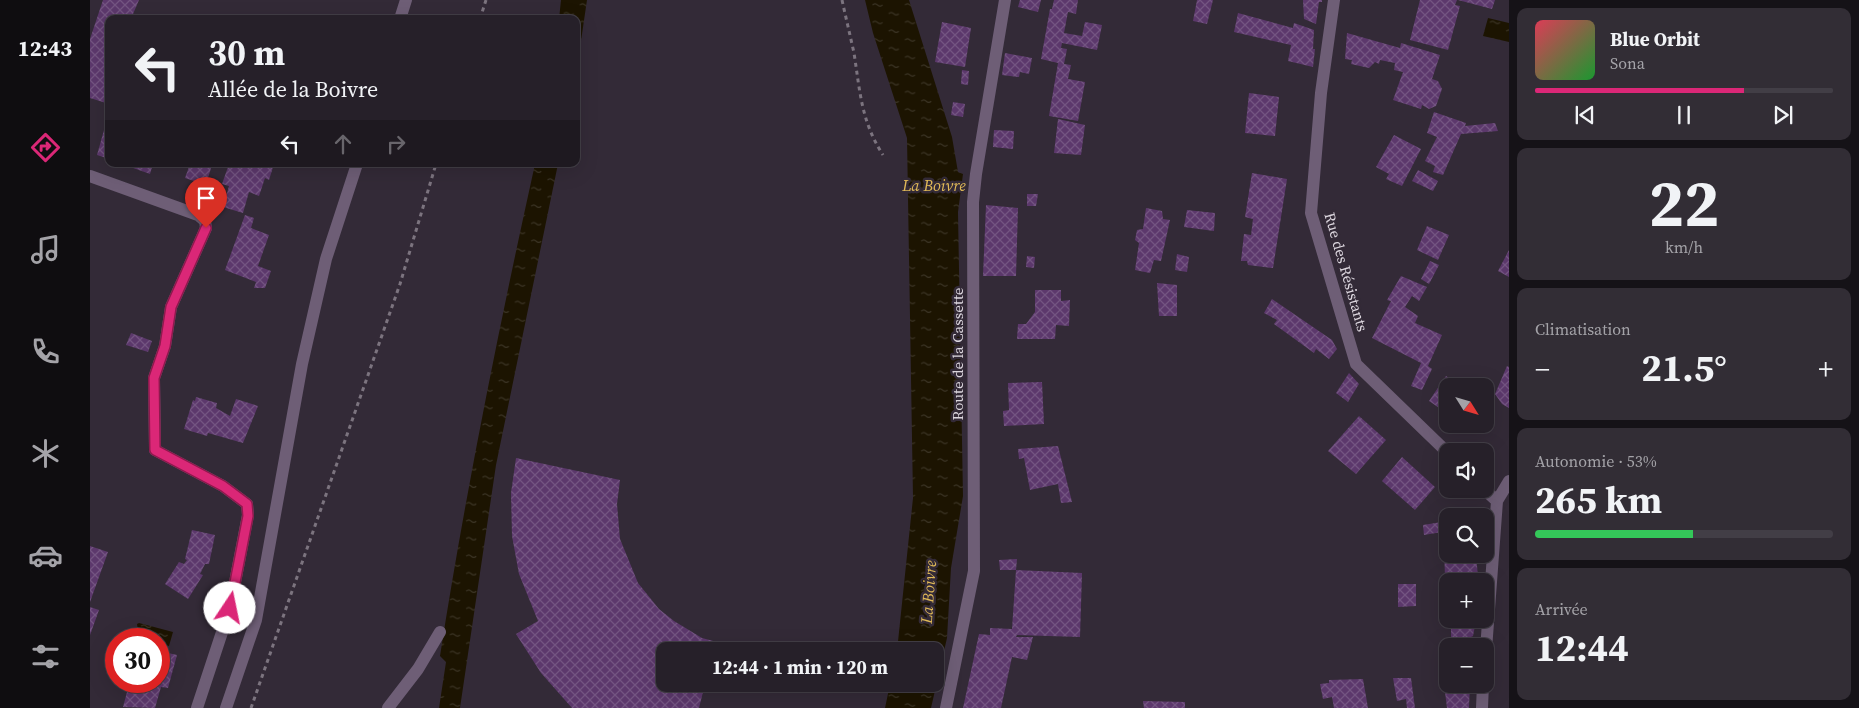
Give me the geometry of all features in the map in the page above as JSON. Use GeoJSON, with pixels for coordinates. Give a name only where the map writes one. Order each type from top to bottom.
{"type":"FeatureCollection","features":[{"type":"Feature","properties":{"kind":"street"},"geometry":{"type":"LineString","coordinates":[[401,15],[406,0]]}},
{"type":"Feature","properties":{"kind":"street","name":"Route de la Cassette"},"geometry":{"type":"LineString","coordinates":[[946,708],[974,571],[973,202],[977,164],[1005,0]]}},
{"type":"Feature","properties":{"kind":"street","name":"Rue des Résistants"},"geometry":{"type":"LineString","coordinates":[[1334,0],[1321,93],[1311,213],[1356,364],[1439,444]]}},
{"type":"Feature","properties":{"kind":"street"},"geometry":{"type":"LineString","coordinates":[[226,708],[256,620],[302,364],[326,259],[355,167]]}},
{"type":"Feature","properties":{"kind":"street"},"geometry":{"type":"LineString","coordinates":[[90,176],[198,215],[205,221],[206,228],[171,307],[165,346],[154,378],[155,450],[223,486],[247,504],[248,510],[230,608],[197,708]]}},
{"type":"Feature","properties":{"kind":"street"},"geometry":{"type":"LineString","coordinates":[[1487,638],[1496,501],[1509,481]]}},
{"type":"Feature","properties":{"kind":"street"},"geometry":{"type":"LineString","coordinates":[[1493,498],[1496,501]]}},
{"type":"Feature","properties":{"kind":"street"},"geometry":{"type":"LineString","coordinates":[[388,708],[418,669],[440,632]]}},
{"type":"Feature","properties":{"kind":"street"},"geometry":{"type":"LineString","coordinates":[[1482,708],[1483,693]]}},
{"type":"Feature","properties":{"kind":"path"},"geometry":{"type":"LineString","coordinates":[[481,15],[486,0]]}},
{"type":"Feature","properties":{"kind":"path"},"geometry":{"type":"LineString","coordinates":[[842,0],[854,53],[860,102],[871,137],[883,155]]}},
{"type":"Feature","properties":{"kind":"path"},"geometry":{"type":"LineString","coordinates":[[251,708],[400,284],[435,167]]}},
{"type":"Feature","properties":{"kind":"water"},"geometry":{"type":"Polygon","coordinates":[[[561,0],[587,0],[580,48],[580,15],[559,15],[561,0]]]}},
{"type":"Feature","properties":{"kind":"water","name":"La Boivre"},"geometry":{"type":"Polygon","coordinates":[[[865,0],[909,0],[952,137],[958,172],[963,174],[958,212],[963,496],[951,568],[947,638],[944,651],[944,642],[898,642],[913,498],[907,138],[873,33],[865,0]]]}},
{"type":"Feature","properties":{"kind":"water"},"geometry":{"type":"Polygon","coordinates":[[[1488,18],[1509,23],[1509,42],[1483,36],[1488,18]]]}},
{"type":"Feature","properties":{"kind":"water"},"geometry":{"type":"Polygon","coordinates":[[[534,167],[557,167],[496,465],[460,708],[439,708],[446,662],[440,656],[472,470],[534,167]]]}},
{"type":"Feature","properties":{"kind":"water"},"geometry":{"type":"Polygon","coordinates":[[[139,623],[158,628],[138,628],[137,624],[139,623]]]}},
{"type":"Feature","properties":{"kind":"water"},"geometry":{"type":"Polygon","coordinates":[[[170,631],[173,632],[170,642],[170,631]]]}},
{"type":"Feature","properties":{"kind":"water","name":"La Boivre"},"geometry":{"type":"Polygon","coordinates":[[[888,692],[935,692],[931,708],[885,708],[888,692]]]}},
{"type":"Feature","properties":{"kind":"building"},"geometry":{"type":"Polygon","coordinates":[[[103,0],[139,0],[133,14],[137,15],[105,15],[105,103],[90,98],[90,39],[103,0]]]}},
{"type":"Feature","properties":{"kind":"building"},"geometry":{"type":"Polygon","coordinates":[[[1020,0],[1041,0],[1038,12],[1018,7],[1020,0]]]}},
{"type":"Feature","properties":{"kind":"building"},"geometry":{"type":"Polygon","coordinates":[[[1054,0],[1078,0],[1076,14],[1068,12],[1064,33],[1082,36],[1085,22],[1102,25],[1097,50],[1062,43],[1061,48],[1067,49],[1064,64],[1071,65],[1068,79],[1085,82],[1078,121],[1049,116],[1058,63],[1041,59],[1050,9],[1052,9],[1054,0]]]}},
{"type":"Feature","properties":{"kind":"building"},"geometry":{"type":"Polygon","coordinates":[[[1197,0],[1213,0],[1207,24],[1193,21],[1197,0]]]}},
{"type":"Feature","properties":{"kind":"building"},"geometry":{"type":"Polygon","coordinates":[[[1303,0],[1322,0],[1322,2],[1319,2],[1316,24],[1304,19],[1303,0]]]}},
{"type":"Feature","properties":{"kind":"building"},"geometry":{"type":"Polygon","coordinates":[[[1420,0],[1457,0],[1455,5],[1460,6],[1448,50],[1410,40],[1420,0]]]}},
{"type":"Feature","properties":{"kind":"building"},"geometry":{"type":"Polygon","coordinates":[[[1458,0],[1495,0],[1492,9],[1458,0]]]}},
{"type":"Feature","properties":{"kind":"building"},"geometry":{"type":"Polygon","coordinates":[[[1238,13],[1293,28],[1294,23],[1314,30],[1313,49],[1315,49],[1313,67],[1288,61],[1291,45],[1234,32],[1238,13]]]}},
{"type":"Feature","properties":{"kind":"building"},"geometry":{"type":"Polygon","coordinates":[[[942,22],[971,28],[965,67],[935,62],[942,22]]]}},
{"type":"Feature","properties":{"kind":"building"},"geometry":{"type":"Polygon","coordinates":[[[1347,33],[1400,48],[1401,43],[1440,55],[1432,79],[1438,81],[1442,89],[1436,106],[1429,109],[1422,105],[1421,109],[1393,100],[1403,72],[1394,70],[1395,63],[1380,60],[1379,64],[1375,62],[1369,68],[1351,64],[1352,60],[1345,59],[1347,33]]]}},
{"type":"Feature","properties":{"kind":"building"},"geometry":{"type":"Polygon","coordinates":[[[1005,53],[1032,58],[1029,74],[1020,72],[1019,77],[1002,75],[1005,53]]]}},
{"type":"Feature","properties":{"kind":"building"},"geometry":{"type":"Polygon","coordinates":[[[962,70],[969,71],[968,85],[961,84],[962,70]]]}},
{"type":"Feature","properties":{"kind":"building"},"geometry":{"type":"Polygon","coordinates":[[[1249,93],[1279,97],[1275,136],[1245,133],[1249,93]]]}},
{"type":"Feature","properties":{"kind":"building"},"geometry":{"type":"Polygon","coordinates":[[[953,102],[965,104],[963,117],[951,115],[953,102]]]}},
{"type":"Feature","properties":{"kind":"building"},"geometry":{"type":"Polygon","coordinates":[[[1434,112],[1466,123],[1465,126],[1495,123],[1498,131],[1461,134],[1443,175],[1433,172],[1435,166],[1425,161],[1437,137],[1427,133],[1434,112]]]}},
{"type":"Feature","properties":{"kind":"building"},"geometry":{"type":"Polygon","coordinates":[[[1058,119],[1085,125],[1081,155],[1054,153],[1058,119]]]}},
{"type":"Feature","properties":{"kind":"building"},"geometry":{"type":"Polygon","coordinates":[[[104,130],[105,158],[97,155],[104,130]]]}},
{"type":"Feature","properties":{"kind":"building"},"geometry":{"type":"Polygon","coordinates":[[[994,130],[1014,131],[1013,149],[993,147],[994,130]]]}},
{"type":"Feature","properties":{"kind":"building"},"geometry":{"type":"Polygon","coordinates":[[[1394,135],[1421,149],[1402,186],[1386,179],[1389,174],[1376,167],[1394,135]]]}},
{"type":"Feature","properties":{"kind":"building"},"geometry":{"type":"Polygon","coordinates":[[[130,167],[152,167],[150,174],[130,167]]]}},
{"type":"Feature","properties":{"kind":"building"},"geometry":{"type":"Polygon","coordinates":[[[189,167],[211,168],[206,185],[185,178],[189,167]]]}},
{"type":"Feature","properties":{"kind":"building"},"geometry":{"type":"Polygon","coordinates":[[[228,167],[273,167],[269,180],[265,178],[259,196],[249,192],[243,213],[223,207],[229,186],[222,184],[228,167]]]}},
{"type":"Feature","properties":{"kind":"building"},"geometry":{"type":"Polygon","coordinates":[[[1418,170],[1438,181],[1433,191],[1412,181],[1418,170]]]}},
{"type":"Feature","properties":{"kind":"building"},"geometry":{"type":"Polygon","coordinates":[[[1252,173],[1287,179],[1273,268],[1248,265],[1247,261],[1241,261],[1244,234],[1251,235],[1253,219],[1245,217],[1252,173]]]}},
{"type":"Feature","properties":{"kind":"building"},"geometry":{"type":"Polygon","coordinates":[[[1027,194],[1038,194],[1036,206],[1027,206],[1027,194]]]}},
{"type":"Feature","properties":{"kind":"building"},"geometry":{"type":"Polygon","coordinates":[[[986,205],[1018,208],[1016,276],[983,276],[986,205]]]}},
{"type":"Feature","properties":{"kind":"building"},"geometry":{"type":"Polygon","coordinates":[[[1146,208],[1162,211],[1163,219],[1170,220],[1161,261],[1154,260],[1150,273],[1135,270],[1139,243],[1135,240],[1137,230],[1143,229],[1146,208]]]}},
{"type":"Feature","properties":{"kind":"building"},"geometry":{"type":"Polygon","coordinates":[[[1187,210],[1215,213],[1214,231],[1184,227],[1187,210]]]}},
{"type":"Feature","properties":{"kind":"building"},"geometry":{"type":"Polygon","coordinates":[[[245,215],[254,218],[251,228],[269,235],[258,266],[271,271],[265,288],[254,288],[256,282],[225,270],[245,215]]]}},
{"type":"Feature","properties":{"kind":"building"},"geometry":{"type":"Polygon","coordinates":[[[1427,226],[1449,235],[1438,260],[1417,250],[1427,226]]]}},
{"type":"Feature","properties":{"kind":"building"},"geometry":{"type":"Polygon","coordinates":[[[1509,250],[1509,277],[1498,271],[1509,250]]]}},
{"type":"Feature","properties":{"kind":"building"},"geometry":{"type":"Polygon","coordinates":[[[1177,254],[1189,257],[1187,272],[1175,270],[1177,254]]]}},
{"type":"Feature","properties":{"kind":"building"},"geometry":{"type":"Polygon","coordinates":[[[1027,256],[1035,257],[1034,268],[1026,267],[1027,256]]]}},
{"type":"Feature","properties":{"kind":"building"},"geometry":{"type":"Polygon","coordinates":[[[1430,261],[1439,265],[1429,284],[1421,279],[1430,261]]]}},
{"type":"Feature","properties":{"kind":"building"},"geometry":{"type":"Polygon","coordinates":[[[1401,276],[1427,287],[1419,301],[1412,296],[1405,307],[1418,316],[1415,323],[1442,335],[1428,366],[1432,369],[1422,390],[1411,386],[1421,363],[1372,338],[1391,301],[1387,300],[1401,276]]]}},
{"type":"Feature","properties":{"kind":"building"},"geometry":{"type":"Polygon","coordinates":[[[1157,283],[1177,285],[1177,316],[1159,316],[1157,283]]]}},
{"type":"Feature","properties":{"kind":"building"},"geometry":{"type":"Polygon","coordinates":[[[1035,290],[1061,290],[1061,301],[1070,300],[1069,326],[1056,325],[1055,339],[1017,339],[1018,324],[1026,324],[1035,312],[1035,290]]]}},
{"type":"Feature","properties":{"kind":"building"},"geometry":{"type":"Polygon","coordinates":[[[1272,299],[1332,340],[1337,349],[1329,359],[1316,349],[1314,353],[1274,324],[1277,320],[1264,313],[1272,299]]]}},
{"type":"Feature","properties":{"kind":"building"},"geometry":{"type":"Polygon","coordinates":[[[131,333],[152,341],[148,352],[126,345],[131,333]]]}},
{"type":"Feature","properties":{"kind":"building"},"geometry":{"type":"Polygon","coordinates":[[[1507,366],[1509,367],[1509,408],[1502,404],[1495,394],[1507,366]]]}},
{"type":"Feature","properties":{"kind":"building"},"geometry":{"type":"Polygon","coordinates":[[[1349,373],[1359,384],[1348,402],[1336,393],[1349,373]]]}},
{"type":"Feature","properties":{"kind":"building"},"geometry":{"type":"Polygon","coordinates":[[[1042,382],[1044,424],[1004,426],[1003,411],[1009,410],[1008,383],[1042,382]]]}},
{"type":"Feature","properties":{"kind":"building"},"geometry":{"type":"Polygon","coordinates":[[[1439,386],[1439,408],[1429,401],[1439,386]]]}},
{"type":"Feature","properties":{"kind":"building"},"geometry":{"type":"Polygon","coordinates":[[[196,397],[217,403],[216,408],[230,416],[236,399],[258,406],[243,443],[208,433],[207,436],[184,429],[193,400],[195,401],[196,397]]]}},
{"type":"Feature","properties":{"kind":"building"},"geometry":{"type":"Polygon","coordinates":[[[1359,416],[1386,440],[1356,474],[1328,451],[1359,416]]]}},
{"type":"Feature","properties":{"kind":"building"},"geometry":{"type":"Polygon","coordinates":[[[1058,446],[1072,502],[1061,503],[1058,484],[1030,490],[1024,458],[1019,459],[1018,449],[1058,446]]]}},
{"type":"Feature","properties":{"kind":"building"},"geometry":{"type":"Polygon","coordinates":[[[1402,457],[1435,487],[1415,510],[1382,481],[1402,457]]]}},
{"type":"Feature","properties":{"kind":"building"},"geometry":{"type":"Polygon","coordinates":[[[516,458],[620,480],[617,504],[620,539],[638,583],[659,609],[674,621],[702,638],[717,642],[656,642],[656,692],[703,692],[699,708],[572,708],[541,673],[516,634],[538,621],[519,574],[512,536],[511,493],[516,458]]]}},
{"type":"Feature","properties":{"kind":"building"},"geometry":{"type":"Polygon","coordinates":[[[1439,522],[1439,532],[1424,535],[1423,525],[1439,522]]]}},
{"type":"Feature","properties":{"kind":"building"},"geometry":{"type":"Polygon","coordinates":[[[192,530],[215,535],[209,564],[205,564],[200,574],[203,575],[188,599],[165,584],[179,562],[184,564],[187,560],[185,559],[192,530]]]}},
{"type":"Feature","properties":{"kind":"building"},"geometry":{"type":"Polygon","coordinates":[[[90,546],[108,552],[90,602],[90,546]]]}},
{"type":"Feature","properties":{"kind":"building"},"geometry":{"type":"Polygon","coordinates":[[[1017,559],[1016,570],[1000,570],[999,560],[1017,559]]]}},
{"type":"Feature","properties":{"kind":"building"},"geometry":{"type":"Polygon","coordinates":[[[1445,563],[1477,563],[1478,573],[1445,573],[1445,563]]]}},
{"type":"Feature","properties":{"kind":"building"},"geometry":{"type":"Polygon","coordinates":[[[1016,570],[1082,573],[1080,637],[1017,635],[1016,637],[1033,637],[1027,660],[1012,657],[1001,708],[963,708],[979,634],[990,635],[990,628],[1012,629],[1016,570]]]}},
{"type":"Feature","properties":{"kind":"building"},"geometry":{"type":"Polygon","coordinates":[[[1398,584],[1416,584],[1416,606],[1398,607],[1398,584]]]}},
{"type":"Feature","properties":{"kind":"building"},"geometry":{"type":"Polygon","coordinates":[[[90,607],[99,610],[90,635],[90,607]]]}},
{"type":"Feature","properties":{"kind":"building"},"geometry":{"type":"Polygon","coordinates":[[[1451,628],[1475,628],[1471,638],[1451,638],[1451,628]]]}},
{"type":"Feature","properties":{"kind":"building"},"geometry":{"type":"Polygon","coordinates":[[[170,653],[177,655],[170,681],[170,653]]]}},
{"type":"Feature","properties":{"kind":"building"},"geometry":{"type":"Polygon","coordinates":[[[1393,678],[1411,678],[1415,708],[1407,708],[1406,699],[1397,701],[1393,678]]]}},
{"type":"Feature","properties":{"kind":"building"},"geometry":{"type":"Polygon","coordinates":[[[1363,679],[1368,708],[1334,708],[1332,697],[1323,699],[1320,684],[1329,683],[1329,680],[1363,679]]]}},
{"type":"Feature","properties":{"kind":"building"},"geometry":{"type":"Polygon","coordinates":[[[127,693],[159,693],[155,708],[123,707],[127,693]]]}},
{"type":"Feature","properties":{"kind":"building"},"geometry":{"type":"Polygon","coordinates":[[[1445,693],[1470,693],[1469,708],[1447,708],[1445,693]]]}},
{"type":"Feature","properties":{"kind":"building"},"geometry":{"type":"Polygon","coordinates":[[[1143,701],[1185,702],[1185,708],[1144,708],[1143,701]]]}},
{"type":"Feature","properties":{"kind":"route"},"geometry":{"type":"LineString","coordinates":[[206,228],[171,307],[165,346],[154,378],[155,450],[223,486],[247,504],[248,516],[230,608]]}}]}
